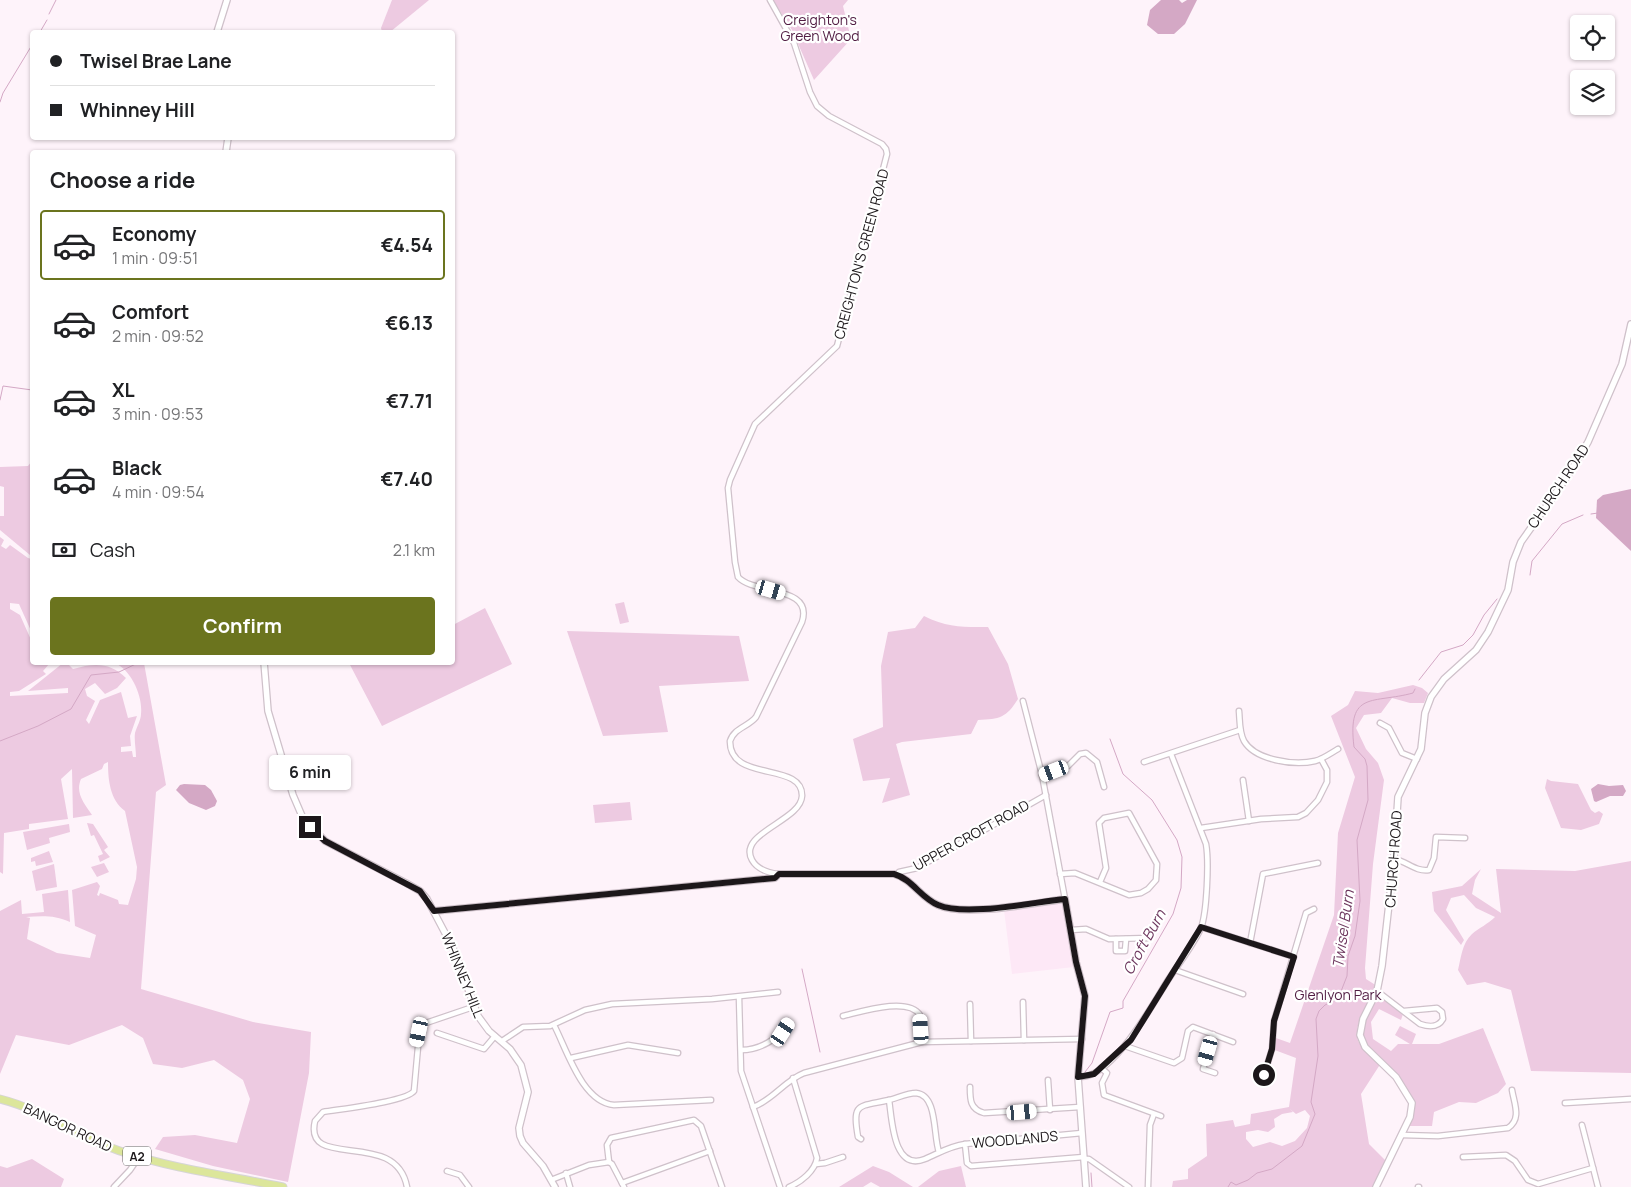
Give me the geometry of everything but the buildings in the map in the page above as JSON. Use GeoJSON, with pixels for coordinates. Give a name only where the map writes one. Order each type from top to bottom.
{"type":"FeatureCollection","features":[{"type":"Feature","properties":{"kind":"highway","name":"BANGOR ROAD"},"geometry":{"type":"LineString","coordinates":[[0,1099],[18,1103],[92,1140],[139,1157],[283,1187]]}},
{"type":"Feature","properties":{"kind":"street"},"geometry":{"type":"LineString","coordinates":[[217,30],[227,0]]}},
{"type":"Feature","properties":{"kind":"street","name":"CREIGHTON'S GREEN ROAD"},"geometry":{"type":"LineString","coordinates":[[770,0],[794,43],[810,92],[818,106],[829,116],[882,144],[886,148],[887,154],[837,346],[756,424],[728,484],[738,577],[753,584],[793,596],[800,603],[804,612],[802,622],[756,717],[752,722],[735,732],[730,741],[733,753],[746,764],[762,772],[791,777],[800,787],[802,798],[797,808],[759,837],[750,849],[751,857],[755,864],[763,870],[779,874]]}},
{"type":"Feature","properties":{"kind":"street","name":"CHURCH ROAD"},"geometry":{"type":"LineString","coordinates":[[1376,1187],[1410,1117],[1412,1103],[1410,1096],[1396,1077],[1361,1040],[1364,1020],[1378,991],[1394,859],[1398,797],[1423,741],[1426,713],[1431,697],[1444,679],[1482,642],[1507,592],[1513,562],[1521,542],[1567,478],[1592,434],[1622,364],[1631,324]]}},
{"type":"Feature","properties":{"kind":"street","name":"WHINNEY HILL"},"geometry":{"type":"LineString","coordinates":[[264,665],[268,711],[293,795],[306,822],[325,841],[420,891],[434,911],[453,948],[473,1007],[484,1026],[502,1041],[518,1059],[527,1083],[527,1096],[519,1128],[520,1136],[543,1166],[554,1187]]}},
{"type":"Feature","properties":{"kind":"street"},"geometry":{"type":"LineString","coordinates":[[1023,701],[1042,775],[1085,996],[1078,1077],[1086,1187]]}},
{"type":"Feature","properties":{"kind":"street"},"geometry":{"type":"LineString","coordinates":[[1239,711],[1240,730],[1247,745],[1261,756],[1301,762],[1321,759],[1338,749]]}},
{"type":"Feature","properties":{"kind":"street"},"geometry":{"type":"LineString","coordinates":[[1380,723],[1390,728],[1402,753],[1417,758]]}},
{"type":"Feature","properties":{"kind":"street"},"geometry":{"type":"LineString","coordinates":[[1144,762],[1240,730]]}},
{"type":"Feature","properties":{"kind":"street"},"geometry":{"type":"LineString","coordinates":[[1042,775],[1068,766],[1080,754],[1086,753],[1097,762],[1104,787]]}},
{"type":"Feature","properties":{"kind":"street"},"geometry":{"type":"LineString","coordinates":[[1078,1077],[1089,1077],[1101,1068],[1136,1033],[1201,927],[1204,916],[1208,857],[1201,828],[1170,754]]}},
{"type":"Feature","properties":{"kind":"street"},"geometry":{"type":"LineString","coordinates":[[1201,828],[1298,816],[1309,811],[1322,794],[1327,782],[1327,770],[1321,759]]}},
{"type":"Feature","properties":{"kind":"street"},"geometry":{"type":"LineString","coordinates":[[1243,780],[1249,821]]}},
{"type":"Feature","properties":{"kind":"street","name":"UPPER CROFT ROAD"},"geometry":{"type":"LineString","coordinates":[[897,875],[899,872],[924,864],[1046,796]]}},
{"type":"Feature","properties":{"kind":"street"},"geometry":{"type":"LineString","coordinates":[[1060,874],[1075,873],[1100,882],[1122,893],[1134,895],[1148,889],[1156,880],[1157,864],[1129,813],[1104,818],[1099,823],[1106,868],[1100,882]]}},
{"type":"Feature","properties":{"kind":"street"},"geometry":{"type":"LineString","coordinates":[[1394,859],[1404,861],[1415,869],[1427,871],[1432,866],[1436,837],[1465,838]]}},
{"type":"Feature","properties":{"kind":"street"},"geometry":{"type":"LineString","coordinates":[[1250,943],[1254,930],[1263,874],[1318,863]]}},
{"type":"Feature","properties":{"kind":"street"},"geometry":{"type":"LineString","coordinates":[[434,911],[775,878],[779,874],[897,875],[933,902],[953,909],[986,908],[1065,899]]}},
{"type":"Feature","properties":{"kind":"street"},"geometry":{"type":"LineString","coordinates":[[1264,1075],[1272,1049],[1274,1021],[1279,1003],[1306,913],[1314,908]]}},
{"type":"Feature","properties":{"kind":"street"},"geometry":{"type":"LineString","coordinates":[[1201,927],[1294,957]]}},
{"type":"Feature","properties":{"kind":"street"},"geometry":{"type":"LineString","coordinates":[[1071,930],[1086,929],[1109,939],[1150,938]]}},
{"type":"Feature","properties":{"kind":"street"},"geometry":{"type":"LineString","coordinates":[[1116,939],[1116,951],[1125,952],[1126,939]]}},
{"type":"Feature","properties":{"kind":"street"},"geometry":{"type":"LineString","coordinates":[[1175,970],[1243,994]]}},
{"type":"Feature","properties":{"kind":"street"},"geometry":{"type":"LineString","coordinates":[[1378,991],[1420,1024],[1428,1027],[1438,1025],[1443,1019],[1442,1012],[1437,1008],[1404,1010]]}},
{"type":"Feature","properties":{"kind":"street"},"geometry":{"type":"LineString","coordinates":[[502,1041],[523,1027],[554,1024],[586,1010],[612,1004],[739,997],[778,992]]}},
{"type":"Feature","properties":{"kind":"street"},"geometry":{"type":"LineString","coordinates":[[739,997],[741,1071],[780,1187]]}},
{"type":"Feature","properties":{"kind":"street"},"geometry":{"type":"LineString","coordinates":[[1023,1002],[1024,1040]]}},
{"type":"Feature","properties":{"kind":"street"},"geometry":{"type":"LineString","coordinates":[[970,1004],[971,1041]]}},
{"type":"Feature","properties":{"kind":"street"},"geometry":{"type":"LineString","coordinates":[[843,1016],[886,1006],[913,1008],[920,1015],[922,1042]]}},
{"type":"Feature","properties":{"kind":"street"},"geometry":{"type":"LineString","coordinates":[[406,1187],[401,1171],[391,1159],[376,1154],[327,1146],[318,1140],[314,1127],[316,1118],[323,1112],[391,1102],[411,1095],[414,1091],[420,1025],[473,1007]]}},
{"type":"Feature","properties":{"kind":"street"},"geometry":{"type":"LineString","coordinates":[[554,1024],[587,1091],[603,1103],[614,1105],[711,1100]]}},
{"type":"Feature","properties":{"kind":"street"},"geometry":{"type":"LineString","coordinates":[[741,1050],[758,1048],[783,1032],[788,1024]]}},
{"type":"Feature","properties":{"kind":"street"},"geometry":{"type":"LineString","coordinates":[[1125,1046],[1176,1063],[1182,1058],[1191,1028],[1196,1027],[1233,1042]]}},
{"type":"Feature","properties":{"kind":"street"},"geometry":{"type":"LineString","coordinates":[[437,1034],[484,1049],[495,1036]]}},
{"type":"Feature","properties":{"kind":"street"},"geometry":{"type":"LineString","coordinates":[[1213,1034],[1203,1069],[1215,1073]]}},
{"type":"Feature","properties":{"kind":"street"},"geometry":{"type":"LineString","coordinates":[[753,1106],[766,1102],[794,1078],[816,1069],[922,1042],[1082,1039]]}},
{"type":"Feature","properties":{"kind":"street"},"geometry":{"type":"LineString","coordinates":[[571,1058],[628,1045],[678,1053]]}},
{"type":"Feature","properties":{"kind":"street"},"geometry":{"type":"LineString","coordinates":[[1101,1068],[1107,1073],[1102,1083],[1104,1095],[1161,1116]]}},
{"type":"Feature","properties":{"kind":"street"},"geometry":{"type":"LineString","coordinates":[[789,1187],[804,1178],[816,1164],[816,1156],[794,1078]]}},
{"type":"Feature","properties":{"kind":"street"},"geometry":{"type":"LineString","coordinates":[[1048,1080],[1050,1110]]}},
{"type":"Feature","properties":{"kind":"street"},"geometry":{"type":"LineString","coordinates":[[970,1087],[971,1104],[981,1113],[1080,1107]]}},
{"type":"Feature","properties":{"kind":"street"},"geometry":{"type":"LineString","coordinates":[[1402,1135],[1438,1136],[1508,1128],[1514,1123],[1516,1117],[1512,1090]]}},
{"type":"Feature","properties":{"kind":"street"},"geometry":{"type":"LineString","coordinates":[[862,1139],[858,1137],[854,1116],[856,1111],[860,1108],[915,1093],[926,1098],[931,1107],[940,1152]]}},
{"type":"Feature","properties":{"kind":"street"},"geometry":{"type":"LineString","coordinates":[[1565,1103],[1631,1099]]}},
{"type":"Feature","properties":{"kind":"street"},"geometry":{"type":"LineString","coordinates":[[889,1100],[896,1145],[902,1154],[911,1159],[921,1160],[953,1146],[965,1144]]}},
{"type":"Feature","properties":{"kind":"street"},"geometry":{"type":"LineString","coordinates":[[1148,1187],[1150,1125],[1154,1114]]}},
{"type":"Feature","properties":{"kind":"street"},"geometry":{"type":"LineString","coordinates":[[710,1150],[623,1185],[612,1164],[609,1162],[607,1145],[611,1138],[692,1120],[702,1126],[710,1150],[722,1187]]}},
{"type":"Feature","properties":{"kind":"street"},"geometry":{"type":"LineString","coordinates":[[1582,1125],[1598,1187]]}},
{"type":"Feature","properties":{"kind":"street","name":"WOODLANDS"},"geometry":{"type":"LineString","coordinates":[[1082,1133],[965,1144],[968,1163],[971,1166],[1084,1158]]}},
{"type":"Feature","properties":{"kind":"street"},"geometry":{"type":"LineString","coordinates":[[1463,1157],[1506,1155],[1515,1161],[1528,1180],[1538,1184],[1593,1168]]}},
{"type":"Feature","properties":{"kind":"street"},"geometry":{"type":"LineString","coordinates":[[816,1164],[825,1163],[843,1156]]}},
{"type":"Feature","properties":{"kind":"street"},"geometry":{"type":"LineString","coordinates":[[114,1187],[139,1157]]}},
{"type":"Feature","properties":{"kind":"street"},"geometry":{"type":"LineString","coordinates":[[1084,1158],[1089,1159],[1129,1187]]}},
{"type":"Feature","properties":{"kind":"street"},"geometry":{"type":"LineString","coordinates":[[552,1180],[589,1165],[609,1162]]}},
{"type":"Feature","properties":{"kind":"street"},"geometry":{"type":"LineString","coordinates":[[447,1171],[460,1175],[469,1187]]}},
{"type":"Feature","properties":{"kind":"street"},"geometry":{"type":"LineString","coordinates":[[566,1173],[570,1187]]}},
{"type":"Feature","properties":{"kind":"shaded area"},"geometry":{"type":"Polygon","coordinates":[[[1161,0],[1179,0],[1182,3],[1187,0],[1197,0],[1185,24],[1174,34],[1158,34],[1147,25],[1150,10],[1161,0]]]}},
{"type":"Feature","properties":{"kind":"shaded area"},"geometry":{"type":"Polygon","coordinates":[[[1631,489],[1631,551],[1596,518],[1597,500],[1603,495],[1631,489]]]}},
{"type":"Feature","properties":{"kind":"shaded area"},"geometry":{"type":"Polygon","coordinates":[[[1598,784],[1609,786],[1623,785],[1626,791],[1623,796],[1610,796],[1596,802],[1594,801],[1591,789],[1598,784]]]}},
{"type":"Feature","properties":{"kind":"shaded area"},"geometry":{"type":"Polygon","coordinates":[[[180,785],[205,785],[211,790],[217,801],[215,806],[206,810],[189,803],[176,790],[180,785]]]}},
{"type":"Feature","properties":{"kind":"shaded area"},"geometry":{"type":"Polygon","coordinates":[[[1058,902],[1063,905],[1074,967],[1012,974],[1004,910],[1058,902]]]}},
{"type":"Feature","properties":{"kind":"green space"},"geometry":{"type":"Polygon","coordinates":[[[392,0],[429,0],[392,30],[382,30],[392,0]]]}},
{"type":"Feature","properties":{"kind":"green space","name":"Creighton's Green Wood"},"geometry":{"type":"Polygon","coordinates":[[[773,0],[848,0],[843,6],[851,39],[814,80],[792,30],[773,0]]]}},
{"type":"Feature","properties":{"kind":"green space"},"geometry":{"type":"Polygon","coordinates":[[[30,464],[30,555],[0,530],[0,516],[4,516],[4,487],[0,486],[0,467],[28,466],[30,464]]]}},
{"type":"Feature","properties":{"kind":"green space"},"geometry":{"type":"Polygon","coordinates":[[[0,537],[4,540],[1,546],[6,549],[10,545],[30,558],[30,629],[19,604],[10,603],[10,609],[20,615],[30,638],[30,665],[48,665],[43,671],[46,674],[19,691],[10,692],[10,696],[68,693],[68,688],[28,691],[60,665],[69,665],[73,669],[101,665],[114,669],[126,678],[117,688],[105,694],[95,683],[85,689],[87,696],[95,701],[86,720],[89,724],[100,700],[121,692],[128,718],[137,716],[130,736],[131,746],[121,747],[121,752],[132,751],[133,757],[136,757],[135,733],[141,716],[140,699],[131,677],[119,665],[144,665],[166,785],[156,792],[141,989],[253,1022],[311,1032],[309,1073],[288,1182],[213,1166],[155,1149],[163,1137],[195,1135],[237,1143],[250,1099],[243,1080],[214,1060],[182,1068],[153,1064],[143,1038],[122,1025],[69,1045],[16,1035],[0,1074],[0,911],[21,900],[22,914],[44,912],[42,894],[68,890],[70,922],[54,917],[26,917],[30,918],[27,939],[57,953],[90,958],[96,935],[75,926],[72,890],[97,882],[100,886],[97,895],[99,896],[100,893],[118,900],[119,904],[128,905],[136,879],[137,867],[125,811],[116,801],[111,789],[108,762],[104,764],[102,769],[81,779],[79,784],[81,798],[92,815],[73,818],[72,769],[61,779],[68,819],[29,824],[29,829],[4,833],[3,874],[0,872],[0,537]]]}},
{"type":"Feature","properties":{"kind":"green space"},"geometry":{"type":"Polygon","coordinates":[[[624,602],[629,622],[620,624],[615,604],[624,602]]]}},
{"type":"Feature","properties":{"kind":"green space"},"geometry":{"type":"Polygon","coordinates":[[[485,608],[512,664],[382,726],[350,665],[455,665],[455,624],[485,608]]]}},
{"type":"Feature","properties":{"kind":"green space"},"geometry":{"type":"Polygon","coordinates":[[[924,616],[948,625],[988,627],[1008,664],[1018,699],[1006,714],[997,718],[978,720],[971,734],[896,744],[910,795],[882,803],[890,778],[863,781],[853,739],[883,727],[881,666],[888,632],[915,628],[924,616]]]}},
{"type":"Feature","properties":{"kind":"green space"},"geometry":{"type":"Polygon","coordinates":[[[567,631],[739,636],[749,681],[659,686],[668,732],[603,736],[567,631]]]}},
{"type":"Feature","properties":{"kind":"green space","name":"Glenlyon Park"},"geometry":{"type":"Polygon","coordinates":[[[1413,685],[1422,688],[1428,693],[1424,703],[1410,703],[1392,698],[1381,713],[1364,715],[1356,728],[1366,749],[1378,763],[1384,780],[1373,864],[1365,968],[1366,979],[1377,986],[1362,1015],[1357,1038],[1367,1052],[1381,1063],[1361,1094],[1369,1144],[1386,1161],[1374,1187],[1172,1187],[1173,1181],[1188,1179],[1188,1169],[1207,1156],[1206,1124],[1233,1120],[1235,1127],[1250,1124],[1251,1114],[1289,1107],[1296,1058],[1272,1049],[1273,1037],[1290,1043],[1334,915],[1338,833],[1355,777],[1331,716],[1348,705],[1355,691],[1378,693],[1413,685]],[[1290,1109],[1293,1112],[1282,1114],[1274,1119],[1275,1127],[1268,1132],[1258,1130],[1246,1132],[1246,1139],[1253,1147],[1270,1142],[1282,1146],[1295,1141],[1307,1128],[1310,1116],[1305,1110],[1296,1114],[1290,1109]]]}},
{"type":"Feature","properties":{"kind":"green space"},"geometry":{"type":"Polygon","coordinates":[[[1547,779],[1578,784],[1591,810],[1595,813],[1599,811],[1603,814],[1599,824],[1581,830],[1561,828],[1545,788],[1547,779]]]}},
{"type":"Feature","properties":{"kind":"green space"},"geometry":{"type":"Polygon","coordinates":[[[630,802],[632,820],[595,823],[593,805],[630,802]]]}},
{"type":"Feature","properties":{"kind":"green space"},"geometry":{"type":"Polygon","coordinates":[[[87,823],[93,824],[108,847],[104,850],[110,857],[100,862],[98,856],[103,854],[94,835],[91,836],[87,823]]]}},
{"type":"Feature","properties":{"kind":"green space"},"geometry":{"type":"Polygon","coordinates":[[[69,824],[70,832],[49,838],[50,843],[27,850],[23,832],[69,824]]]}},
{"type":"Feature","properties":{"kind":"green space"},"geometry":{"type":"Polygon","coordinates":[[[49,851],[53,862],[36,866],[35,861],[31,862],[31,858],[49,851]]]}},
{"type":"Feature","properties":{"kind":"green space"},"geometry":{"type":"Polygon","coordinates":[[[1631,861],[1631,1073],[1531,1071],[1511,990],[1485,982],[1467,985],[1458,970],[1466,942],[1475,932],[1495,917],[1476,908],[1464,895],[1451,898],[1446,910],[1464,940],[1461,945],[1434,911],[1432,892],[1462,886],[1481,869],[1475,880],[1472,894],[1501,913],[1496,869],[1575,871],[1631,861]]]}},
{"type":"Feature","properties":{"kind":"green space"},"geometry":{"type":"Polygon","coordinates":[[[104,863],[109,872],[97,877],[91,867],[104,863]]]}},
{"type":"Feature","properties":{"kind":"green space"},"geometry":{"type":"Polygon","coordinates":[[[54,864],[57,887],[36,891],[32,871],[54,864]]]}},
{"type":"Feature","properties":{"kind":"green space"},"geometry":{"type":"Polygon","coordinates":[[[1377,995],[1403,1014],[1401,1020],[1379,1009],[1371,1022],[1373,1039],[1391,1051],[1398,1044],[1410,1044],[1395,1035],[1400,1026],[1416,1034],[1412,1044],[1439,1044],[1483,1028],[1506,1084],[1498,1093],[1476,1103],[1459,1102],[1434,1112],[1432,1126],[1408,1126],[1415,1102],[1402,1082],[1364,1043],[1362,1030],[1377,995]]]}},
{"type":"Feature","properties":{"kind":"green space"},"geometry":{"type":"Polygon","coordinates":[[[32,1159],[64,1179],[61,1187],[0,1187],[0,1166],[7,1168],[32,1159]]]}},
{"type":"Feature","properties":{"kind":"green space"},"geometry":{"type":"Polygon","coordinates":[[[873,1166],[889,1172],[913,1187],[880,1187],[871,1182],[863,1187],[839,1187],[873,1166]]]}},
{"type":"Feature","properties":{"kind":"green space"},"geometry":{"type":"Polygon","coordinates":[[[961,1166],[966,1187],[918,1187],[939,1171],[961,1166]]]}},
{"type":"Feature","properties":{"kind":"waterway"},"geometry":{"type":"LineString","coordinates":[[49,14],[56,0]]}},
{"type":"Feature","properties":{"kind":"waterway"},"geometry":{"type":"LineString","coordinates":[[41,30],[47,20]]}},
{"type":"Feature","properties":{"kind":"waterway"},"geometry":{"type":"LineString","coordinates":[[0,102],[3,93],[30,48]]}},
{"type":"Feature","properties":{"kind":"waterway"},"geometry":{"type":"LineString","coordinates":[[0,400],[3,386],[30,390]]}},
{"type":"Feature","properties":{"kind":"waterway"},"geometry":{"type":"LineString","coordinates":[[1591,514],[1598,513]]}},
{"type":"Feature","properties":{"kind":"waterway"},"geometry":{"type":"LineString","coordinates":[[1530,575],[1532,561],[1562,524],[1583,515]]}},
{"type":"Feature","properties":{"kind":"waterway"},"geometry":{"type":"LineString","coordinates":[[1419,680],[1441,652],[1463,645],[1473,635],[1484,615],[1497,599]]}},
{"type":"Feature","properties":{"kind":"waterway"},"geometry":{"type":"LineString","coordinates":[[0,741],[38,726],[71,709],[91,675],[119,672],[134,665]]}},
{"type":"Feature","properties":{"kind":"waterway","name":"Twisel Burn"},"geometry":{"type":"LineString","coordinates":[[1228,1187],[1231,1182],[1236,1185],[1248,1180],[1257,1173],[1272,1169],[1302,1146],[1315,1114],[1311,1102],[1318,1056],[1316,1019],[1319,1011],[1325,1005],[1338,999],[1347,976],[1348,956],[1355,936],[1360,901],[1357,840],[1368,800],[1367,766],[1365,759],[1354,747],[1353,729],[1355,716],[1359,708],[1366,703],[1413,693],[1415,689]]}},
{"type":"Feature","properties":{"kind":"waterway","name":"Croft Burn"},"geometry":{"type":"LineString","coordinates":[[1085,1072],[1092,1063],[1110,1012],[1123,1008],[1123,1001],[1173,914],[1181,888],[1182,857],[1177,840],[1152,800],[1123,774],[1110,739]]}},
{"type":"Feature","properties":{"kind":"waterway"},"geometry":{"type":"LineString","coordinates":[[802,969],[820,1052]]}},
{"type":"Feature","properties":{"kind":"waterway","name":"Croft Burn"},"geometry":{"type":"LineString","coordinates":[[1091,1173],[1092,1187]]}},
{"type":"Feature","properties":{"kind":"route"},"geometry":{"type":"LineString","coordinates":[[310,827],[325,841],[420,891],[434,911],[549,902],[656,889],[775,878],[779,874],[894,874],[907,880],[933,902],[953,909],[986,908],[1065,899],[1076,962],[1085,996],[1085,1014],[1078,1077],[1089,1077],[1094,1074],[1131,1040],[1201,927],[1294,957],[1274,1021],[1272,1049],[1264,1075]]}}]}
